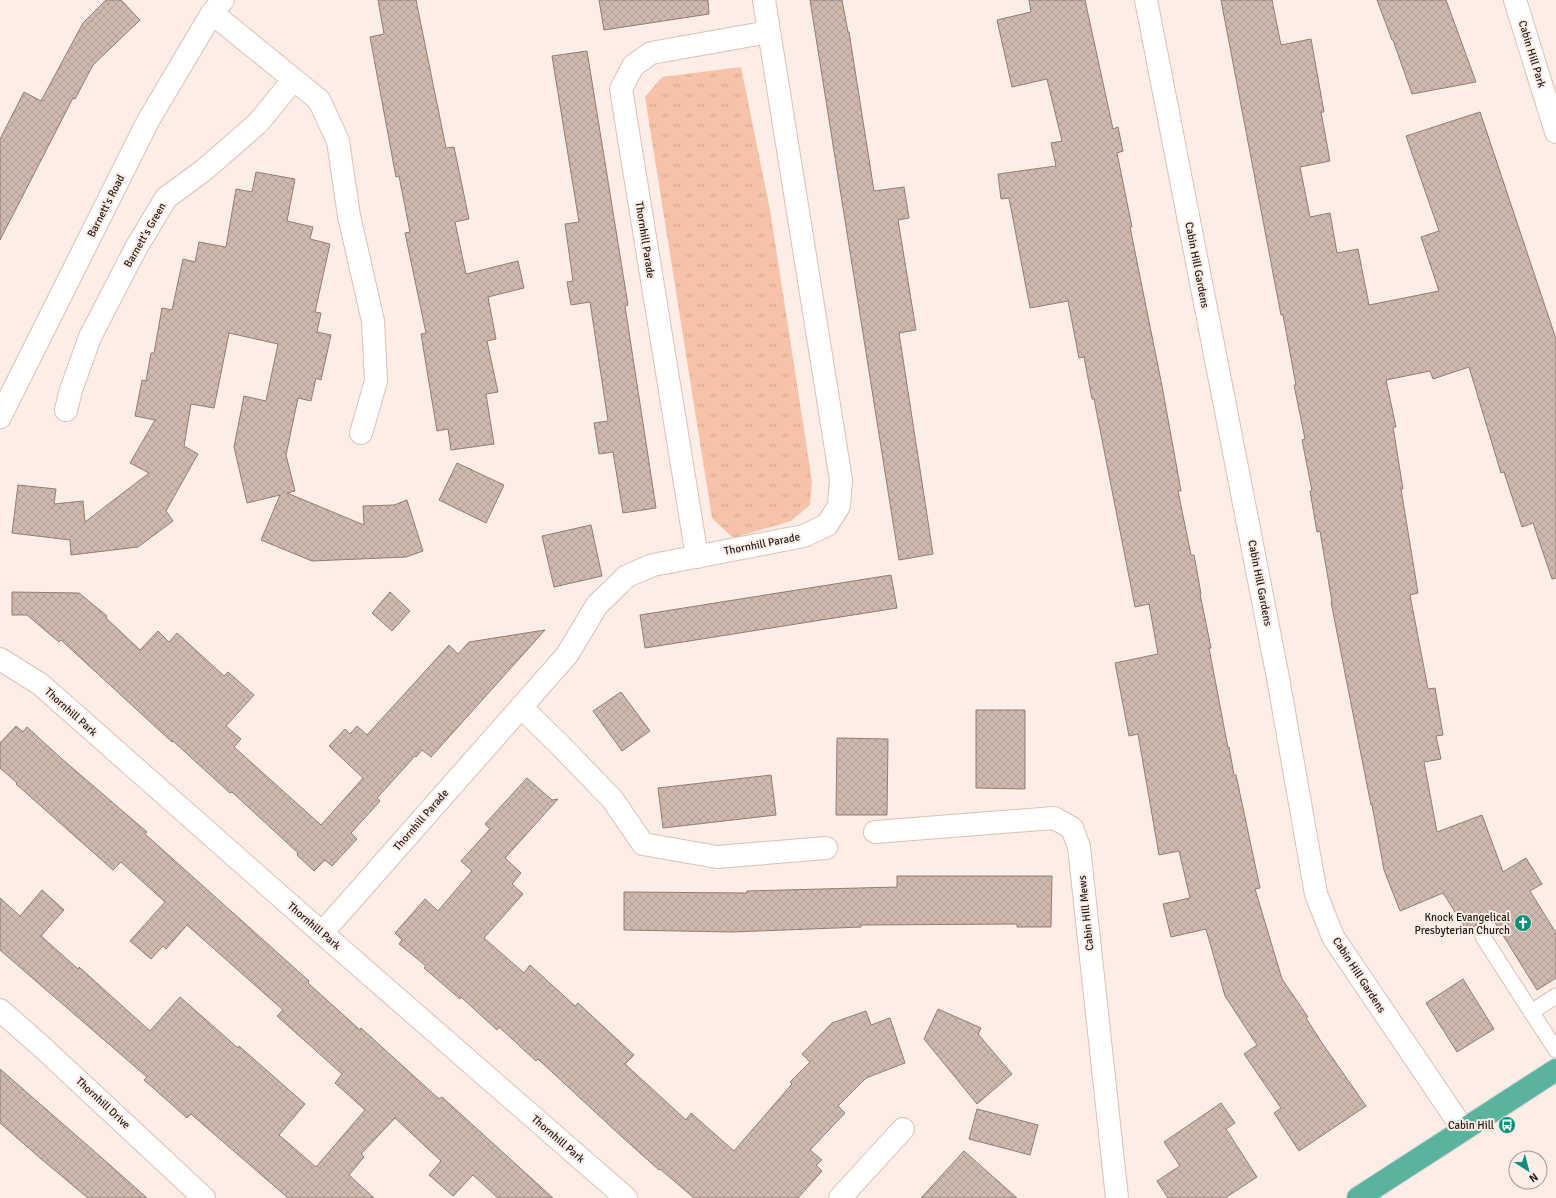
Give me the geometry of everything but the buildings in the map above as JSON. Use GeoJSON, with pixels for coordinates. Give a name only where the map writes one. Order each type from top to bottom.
{"type":"FeatureCollection","features":[{"type":"Feature","properties":{"kind":"highway"},"geometry":{"type":"LineString","coordinates":[[1358,1198],[1556,1070]]}},
{"type":"Feature","properties":{"kind":"street","name":"Thornhill Parade"},"geometry":{"type":"LineString","coordinates":[[322,933],[567,655],[597,605],[628,576],[653,565],[804,536],[827,524],[839,506],[841,480],[764,0]]}},
{"type":"Feature","properties":{"kind":"street","name":"Cabin Hill Gardens"},"geometry":{"type":"LineString","coordinates":[[1146,0],[1278,678],[1316,894],[1333,937],[1463,1129]]}},
{"type":"Feature","properties":{"kind":"street","name":"Cabin Hill Park"},"geometry":{"type":"LineString","coordinates":[[1515,0],[1556,132]]}},
{"type":"Feature","properties":{"kind":"street"},"geometry":{"type":"LineString","coordinates":[[218,6],[293,80],[319,100],[338,141],[349,216],[373,321],[376,381],[361,433]]}},
{"type":"Feature","properties":{"kind":"street","name":"Barnett's Road"},"geometry":{"type":"LineString","coordinates":[[0,417],[148,121],[218,6]]}},
{"type":"Feature","properties":{"kind":"street","name":"Thornhill Parade"},"geometry":{"type":"LineString","coordinates":[[696,557],[621,89],[633,66],[651,53],[769,32]]}},
{"type":"Feature","properties":{"kind":"street","name":"Barnett's Green"},"geometry":{"type":"LineString","coordinates":[[66,410],[71,390],[90,337],[136,248],[166,198],[204,170],[258,123],[293,80]]}},
{"type":"Feature","properties":{"kind":"street","name":"Thornhill Park"},"geometry":{"type":"LineString","coordinates":[[0,658],[40,684],[322,933],[626,1198]]}},
{"type":"Feature","properties":{"kind":"street"},"geometry":{"type":"LineString","coordinates":[[521,707],[613,800],[643,844],[718,857],[826,848]]}},
{"type":"Feature","properties":{"kind":"street","name":"Cabin HIll Mews"},"geometry":{"type":"LineString","coordinates":[[875,832],[1054,818],[1072,828],[1079,847],[1116,1198]]}},
{"type":"Feature","properties":{"kind":"street","name":"Thornhill Drive"},"geometry":{"type":"LineString","coordinates":[[0,1010],[42,1047],[204,1198]]}},
{"type":"Feature","properties":{"kind":"street"},"geometry":{"type":"LineString","coordinates":[[840,1198],[903,1129]]}},
{"type":"Feature","properties":{"kind":"lane"},"geometry":{"type":"LineString","coordinates":[[1483,937],[1556,1050]]}},
{"type":"Feature","properties":{"kind":"lane"},"geometry":{"type":"LineString","coordinates":[[1531,1012],[1556,996]]}},
{"type":"Feature","properties":{"kind":"green space"},"geometry":{"type":"Polygon","coordinates":[[[741,67],[770,210],[812,481],[810,505],[791,521],[733,538],[712,518],[645,97],[662,77],[741,67]]]}},
{"type":"Feature","properties":{"kind":"place","name":"Knock Evangelical Presbyterian Church"},"geometry":{"type":"Point","coordinates":[1523,923]}},
{"type":"Feature","properties":{"kind":"place","name":"Cabin Hill"},"geometry":{"type":"Point","coordinates":[1507,1125]}}]}
